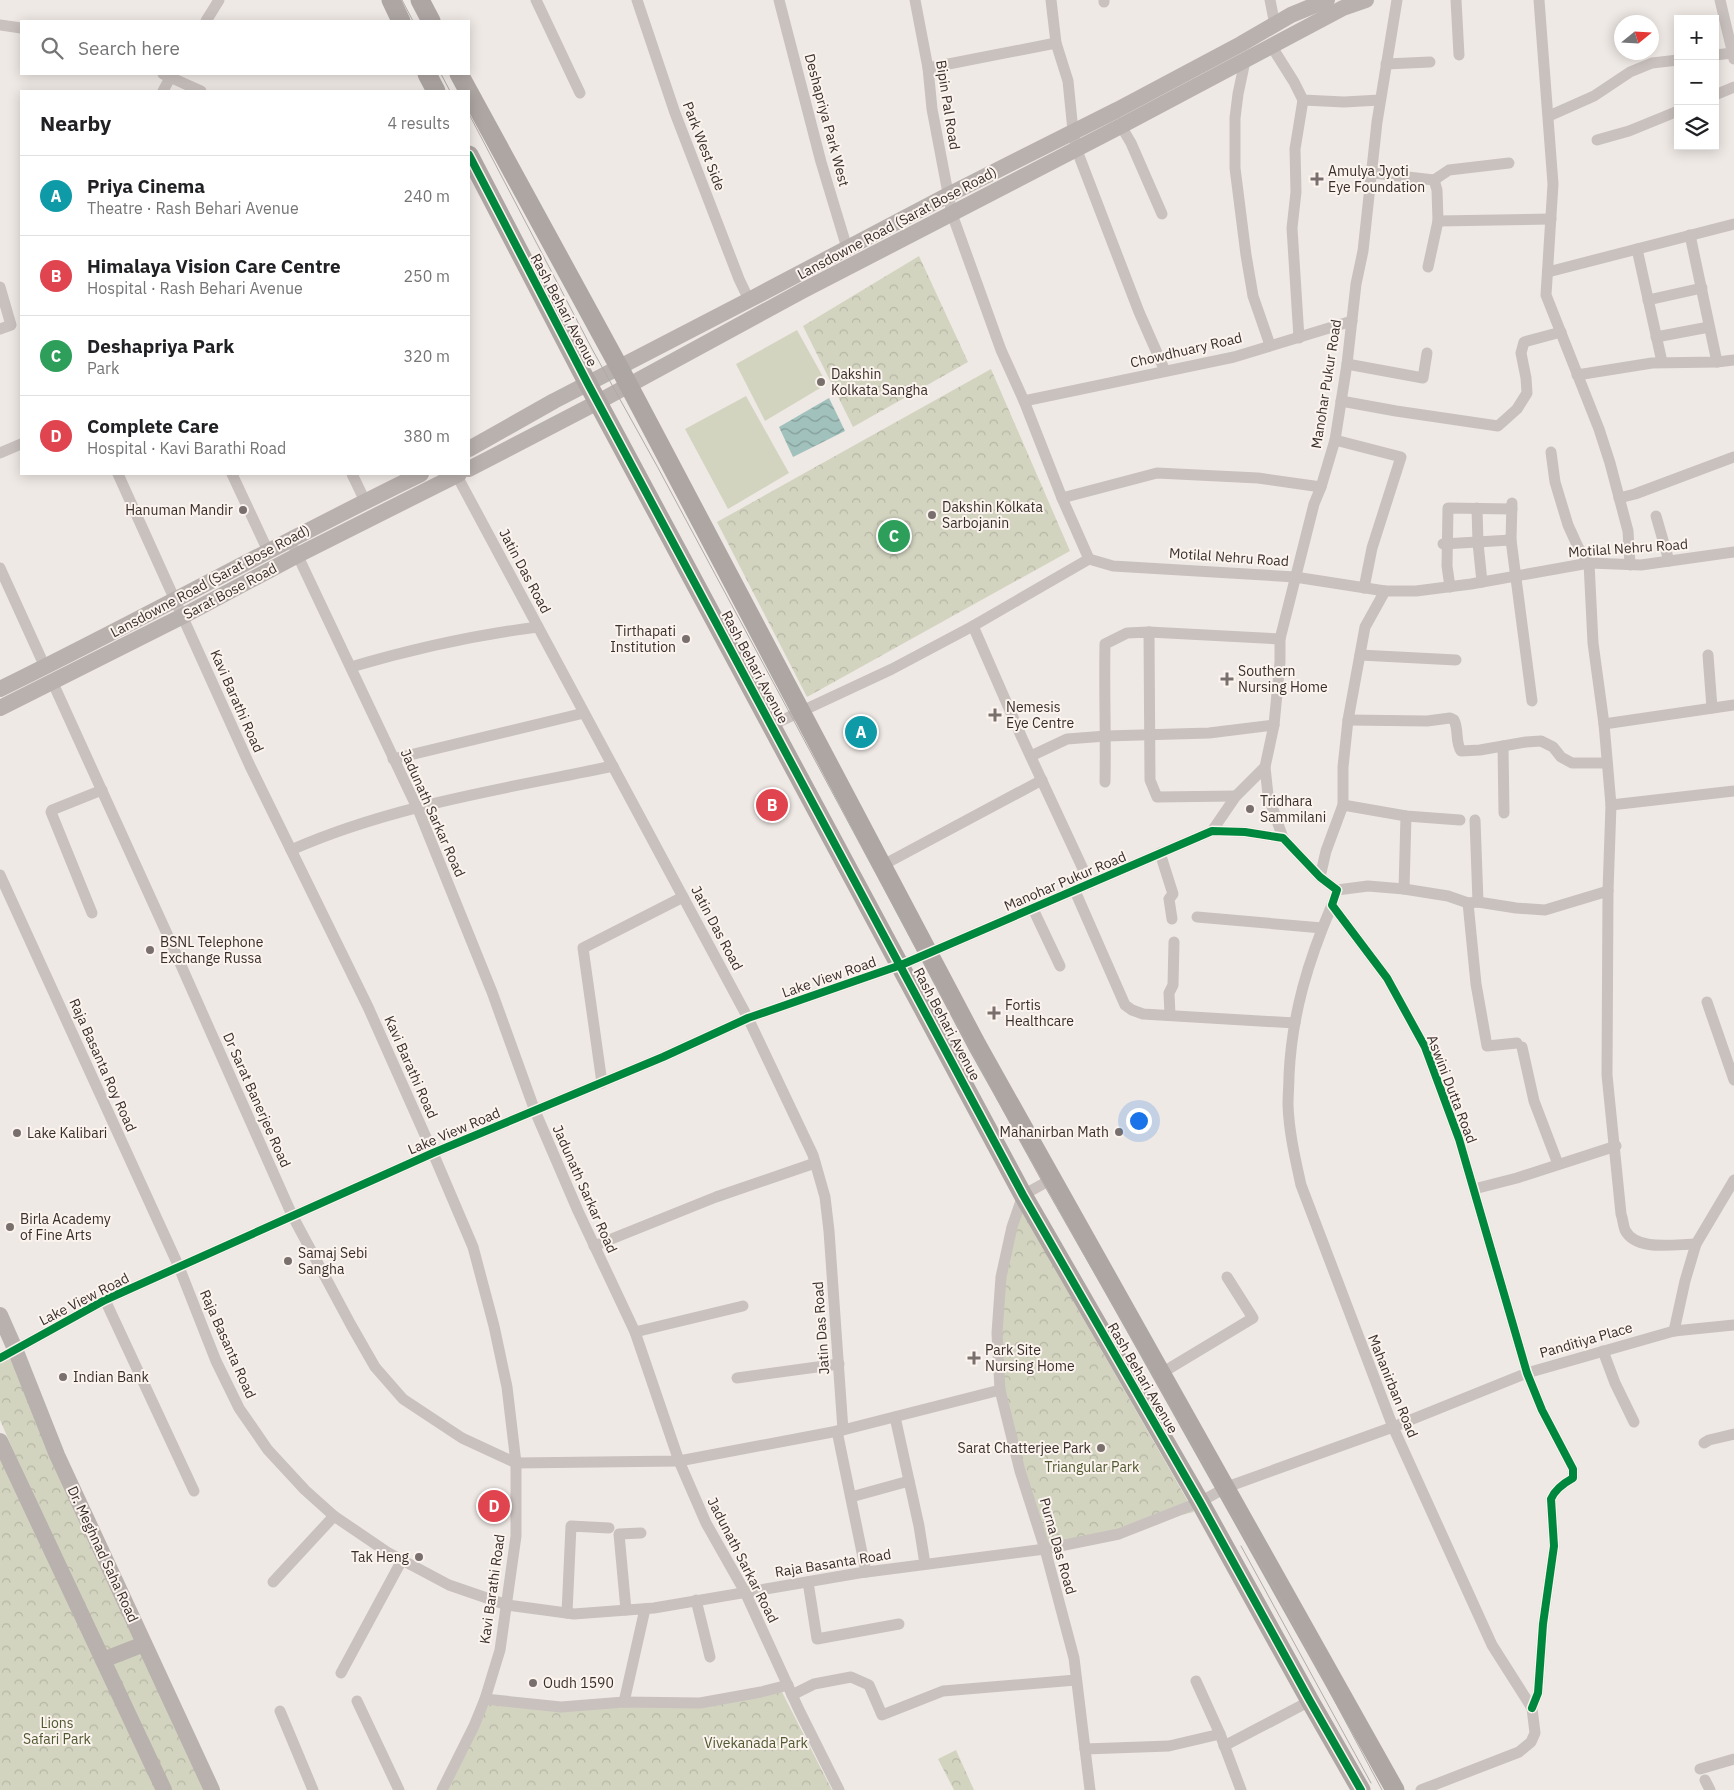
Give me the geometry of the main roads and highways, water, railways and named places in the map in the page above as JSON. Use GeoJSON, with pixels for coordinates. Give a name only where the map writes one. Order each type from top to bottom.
{"type":"FeatureCollection","features":[{"type":"Feature","properties":{"kind":"main road"},"geometry":{"type":"LineString","coordinates":[[390,0],[400,20]]}},
{"type":"Feature","properties":{"kind":"main road"},"geometry":{"type":"LineString","coordinates":[[420,0],[430,20]]}},
{"type":"Feature","properties":{"kind":"main road","name":"Lansdowne Road (Sarat Bose Road)"},"geometry":{"type":"LineString","coordinates":[[470,447],[554,401],[948,195],[1125,106],[1291,15],[1327,0]]}},
{"type":"Feature","properties":{"kind":"main road","name":"Lansdowne Road (Sarat Bose Road)"},"geometry":{"type":"LineString","coordinates":[[598,402],[802,291],[1121,126],[1343,8],[1366,0]]}},
{"type":"Feature","properties":{"kind":"main road"},"geometry":{"type":"LineString","coordinates":[[428,75],[435,90]]}},
{"type":"Feature","properties":{"kind":"main road","name":"Rash Behari Avenue"},"geometry":{"type":"LineString","coordinates":[[460,75],[466,90]]}},
{"type":"Feature","properties":{"kind":"main road","name":"Rash Behari Avenue"},"geometry":{"type":"LineString","coordinates":[[473,108],[619,367],[928,953],[1160,1374],[1227,1487],[1395,1790]]}},
{"type":"Feature","properties":{"kind":"main road","name":"Rash Behari Avenue"},"geometry":{"type":"LineString","coordinates":[[470,157],[588,384],[1023,1195],[1200,1502],[1361,1790]]}},
{"type":"Feature","properties":{"kind":"main road","name":"Sarat Bose Road"},"geometry":{"type":"LineString","coordinates":[[470,468],[598,402]]}},
{"type":"Feature","properties":{"kind":"main road","name":"Lansdowne Road (Sarat Bose Road)"},"geometry":{"type":"LineString","coordinates":[[0,689],[49,674],[176,600],[290,539],[419,475]]}},
{"type":"Feature","properties":{"kind":"main road","name":"Sarat Bose Road"},"geometry":{"type":"LineString","coordinates":[[0,708],[49,674],[183,616],[456,475]]}},
{"type":"Feature","properties":{"kind":"main road","name":"Dr. Meghnad Saha Road"},"geometry":{"type":"LineString","coordinates":[[0,1316],[15,1348],[57,1455],[212,1790]]}},
{"type":"Feature","properties":{"kind":"main road"},"geometry":{"type":"LineString","coordinates":[[0,1441],[164,1790]]}},
{"type":"Feature","properties":{"kind":"main road"},"geometry":{"type":"LineString","coordinates":[[103,1660],[144,1644]]}},
{"type":"Feature","properties":{"kind":"water"},"geometry":{"type":"Polygon","coordinates":[[[829,398],[845,431],[793,457],[779,427],[829,398]]]}},
{"type":"Feature","properties":{"kind":"tram line"},"geometry":{"type":"LineString","coordinates":[[402,0],[412,20]]}},
{"type":"Feature","properties":{"kind":"tram line"},"geometry":{"type":"LineString","coordinates":[[442,75],[449,90]]}},
{"type":"Feature","properties":{"kind":"tram line"},"geometry":{"type":"LineString","coordinates":[[470,116],[592,349],[657,466],[1004,1112],[1282,1602],[1382,1790]]}},
{"type":"Feature","properties":{"kind":"tram line"},"geometry":{"type":"LineString","coordinates":[[1241,1546],[1371,1783]]}},
{"type":"Feature","properties":{"kind":"place","name":"Amulya Jyoti Eye Foundation"},"geometry":{"type":"Point","coordinates":[1317,179]}},
{"type":"Feature","properties":{"kind":"place","name":"Dakshin Kolkata Sangha"},"geometry":{"type":"Point","coordinates":[821,382]}},
{"type":"Feature","properties":{"kind":"place","name":"Hanuman Mandir"},"geometry":{"type":"Point","coordinates":[243,510]}},
{"type":"Feature","properties":{"kind":"place","name":"Dakshin Kolkata Sarbojanin"},"geometry":{"type":"Point","coordinates":[932,515]}},
{"type":"Feature","properties":{"kind":"place","name":"Deshapriya Park"},"geometry":{"type":"Point","coordinates":[894,536]}},
{"type":"Feature","properties":{"kind":"place","name":"Tirthapati Institution"},"geometry":{"type":"Point","coordinates":[686,639]}},
{"type":"Feature","properties":{"kind":"place","name":"Southern Nursing Home"},"geometry":{"type":"Point","coordinates":[1227,679]}},
{"type":"Feature","properties":{"kind":"place","name":"Nemesis Eye Centre"},"geometry":{"type":"Point","coordinates":[995,715]}},
{"type":"Feature","properties":{"kind":"place","name":"Priya Cinema"},"geometry":{"type":"Point","coordinates":[861,732]}},
{"type":"Feature","properties":{"kind":"place","name":"Himalaya Vision Care Centre"},"geometry":{"type":"Point","coordinates":[772,805]}},
{"type":"Feature","properties":{"kind":"place","name":"Tridhara Sammilani"},"geometry":{"type":"Point","coordinates":[1250,809]}},
{"type":"Feature","properties":{"kind":"place","name":"BSNL Telephone Exchange Russa"},"geometry":{"type":"Point","coordinates":[150,950]}},
{"type":"Feature","properties":{"kind":"place","name":"Fortis Healthcare"},"geometry":{"type":"Point","coordinates":[994,1013]}},
{"type":"Feature","properties":{"kind":"place","name":"Mahanirban Math"},"geometry":{"type":"Point","coordinates":[1119,1132]}},
{"type":"Feature","properties":{"kind":"place","name":"Lake Kalibari"},"geometry":{"type":"Point","coordinates":[17,1133]}},
{"type":"Feature","properties":{"kind":"place","name":"Birla Academy of Fine Arts"},"geometry":{"type":"Point","coordinates":[10,1227]}},
{"type":"Feature","properties":{"kind":"place","name":"Samaj Sebi Sangha"},"geometry":{"type":"Point","coordinates":[288,1261]}},
{"type":"Feature","properties":{"kind":"place","name":"Park Site Nursing Home"},"geometry":{"type":"Point","coordinates":[974,1358]}},
{"type":"Feature","properties":{"kind":"place","name":"Indian Bank"},"geometry":{"type":"Point","coordinates":[63,1377]}},
{"type":"Feature","properties":{"kind":"place","name":"Sarat Chatterjee Park"},"geometry":{"type":"Point","coordinates":[1101,1448]}},
{"type":"Feature","properties":{"kind":"place","name":"Complete Care"},"geometry":{"type":"Point","coordinates":[494,1506]}},
{"type":"Feature","properties":{"kind":"place","name":"Tak Heng"},"geometry":{"type":"Point","coordinates":[419,1557]}},
{"type":"Feature","properties":{"kind":"place","name":"Oudh 1590"},"geometry":{"type":"Point","coordinates":[533,1683]}},
{"type":"Feature","properties":{"kind":"park label","name":"Triangular Park"},"geometry":{"type":"Point","coordinates":[1092,1467]}},
{"type":"Feature","properties":{"kind":"park label","name":"Lions Safari Park"},"geometry":{"type":"Point","coordinates":[57,1732]}},
{"type":"Feature","properties":{"kind":"park label","name":"Vivekanada Park"},"geometry":{"type":"Point","coordinates":[756,1743]}}]}
